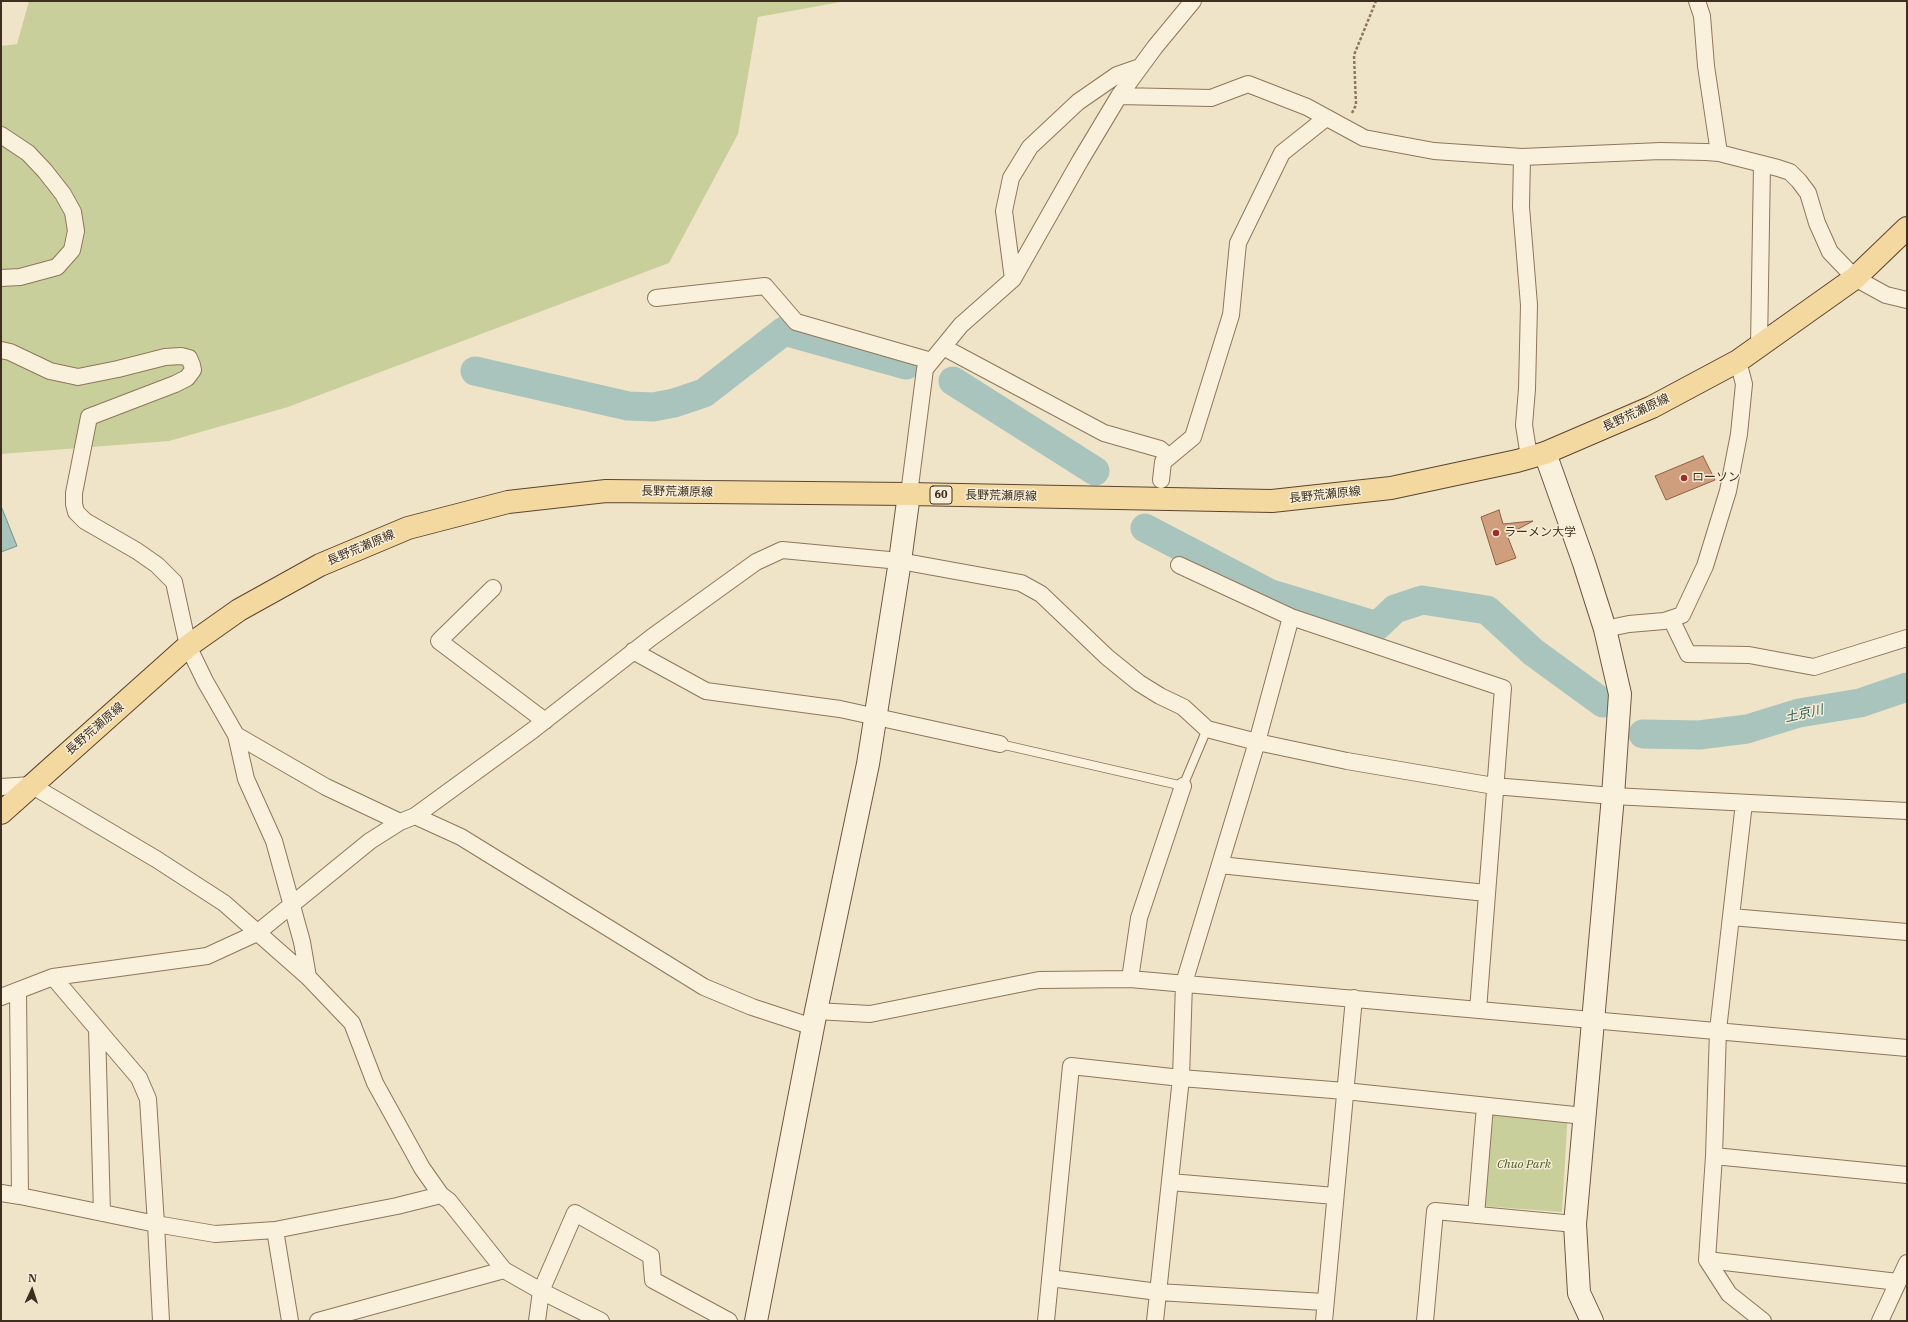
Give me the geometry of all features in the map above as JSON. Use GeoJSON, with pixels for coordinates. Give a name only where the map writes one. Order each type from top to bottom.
{"type":"FeatureCollection","features":[{"type":"Feature","properties":{"kind":"main road","name":"長野荒瀬原線"},"geometry":{"type":"LineString","coordinates":[[1,813],[188,646],[239,610],[320,565],[408,528],[508,502],[606,491],[909,494],[1272,501],[1391,488],[1537,455],[1652,407],[1738,361],[1760,346],[1855,278],[1907,228]]}},
{"type":"Feature","properties":{"kind":"street"},"geometry":{"type":"LineString","coordinates":[[756,1321],[815,1019],[868,764],[900,561],[925,369],[961,325],[1013,279],[1080,161],[1120,96],[1140,68],[1193,1]]}},
{"type":"Feature","properties":{"kind":"street"},"geometry":{"type":"LineString","coordinates":[[1697,1],[1702,16],[1706,66],[1719,153]]}},
{"type":"Feature","properties":{"kind":"street"},"geometry":{"type":"LineString","coordinates":[[1013,279],[1004,211],[1010,178],[1030,147],[1078,102],[1116,74],[1140,68]]}},
{"type":"Feature","properties":{"kind":"street"},"geometry":{"type":"LineString","coordinates":[[1120,96],[1211,98],[1248,84],[1307,108],[1364,138],[1434,152],[1522,157],[1661,151],[1719,153],[1762,164],[1790,172],[1799,181],[1808,193],[1830,252],[1855,278],[1886,295],[1907,300]]}},
{"type":"Feature","properties":{"kind":"street"},"geometry":{"type":"LineString","coordinates":[[1161,480],[1163,462],[1193,437],[1231,315],[1238,243],[1282,153],[1326,118]]}},
{"type":"Feature","properties":{"kind":"street"},"geometry":{"type":"LineString","coordinates":[[1,134],[28,153],[46,170],[63,194],[73,212],[76,231],[72,250],[57,267],[20,277],[1,278]]}},
{"type":"Feature","properties":{"kind":"street"},"geometry":{"type":"LineString","coordinates":[[1522,157],[1521,207],[1529,305],[1527,389],[1524,425],[1584,563],[1605,629],[1620,694],[1613,796],[1575,1224],[1579,1293],[1592,1321]]}},
{"type":"Feature","properties":{"kind":"street"},"geometry":{"type":"LineString","coordinates":[[1760,346],[1762,164]]}},
{"type":"Feature","properties":{"kind":"street"},"geometry":{"type":"LineString","coordinates":[[656,298],[765,286],[796,322],[931,361]]}},
{"type":"Feature","properties":{"kind":"street"},"geometry":{"type":"LineString","coordinates":[[943,347],[1104,433],[1160,449],[1169,457]]}},
{"type":"Feature","properties":{"kind":"street"},"geometry":{"type":"LineString","coordinates":[[1,350],[10,352],[50,371],[78,377],[165,357],[182,356],[189,358],[193,370],[187,378],[89,418],[74,493],[74,504],[76,512],[85,521],[137,551],[157,565],[174,582],[188,646],[205,681],[236,735],[246,779],[274,841],[302,942],[308,977]]}},
{"type":"Feature","properties":{"kind":"street"},"geometry":{"type":"LineString","coordinates":[[1605,629],[1671,619],[1682,615],[1705,566],[1728,491],[1739,434],[1744,384],[1738,361]]}},
{"type":"Feature","properties":{"kind":"street"},"geometry":{"type":"LineString","coordinates":[[1,997],[53,977],[207,956],[257,933],[370,841],[400,822],[415,816],[545,721],[634,651],[756,562],[782,550],[900,561],[1022,583],[1041,594],[1107,657],[1139,683],[1160,696],[1183,707],[1207,728],[1257,742],[1348,761],[1494,786],[1613,796],[1907,811]]}},
{"type":"Feature","properties":{"kind":"street"},"geometry":{"type":"LineString","coordinates":[[1179,564],[1291,617],[1503,688],[1494,786],[1478,1010]]}},
{"type":"Feature","properties":{"kind":"street"},"geometry":{"type":"LineString","coordinates":[[493,588],[440,641],[545,721]]}},
{"type":"Feature","properties":{"kind":"street"},"geometry":{"type":"LineString","coordinates":[[1155,1321],[1181,1078],[1184,983],[1257,742],[1291,617]]}},
{"type":"Feature","properties":{"kind":"street"},"geometry":{"type":"LineString","coordinates":[[1671,619],[1688,654],[1749,655],[1814,668],[1907,638]]}},
{"type":"Feature","properties":{"kind":"street"},"geometry":{"type":"LineString","coordinates":[[634,651],[706,691],[840,708],[1000,744]]}},
{"type":"Feature","properties":{"kind":"street"},"geometry":{"type":"LineString","coordinates":[[236,735],[326,787],[400,822]]}},
{"type":"Feature","properties":{"kind":"street"},"geometry":{"type":"LineString","coordinates":[[1,787],[31,785],[156,859],[224,903],[308,977],[352,1023],[375,1083],[422,1168],[440,1195],[449,1201],[504,1270],[541,1291],[601,1321]]}},
{"type":"Feature","properties":{"kind":"street"},"geometry":{"type":"LineString","coordinates":[[1130,978],[1139,918],[1183,786]]}},
{"type":"Feature","properties":{"kind":"street"},"geometry":{"type":"LineString","coordinates":[[1744,803],[1718,1030],[1714,1156],[1707,1260],[1729,1294],[1762,1321]]}},
{"type":"Feature","properties":{"kind":"street"},"geometry":{"type":"LineString","coordinates":[[415,816],[461,837],[704,988],[752,1007],[815,1019],[870,1014],[1039,980],[1130,978],[1907,1048]]}},
{"type":"Feature","properties":{"kind":"street"},"geometry":{"type":"LineString","coordinates":[[1220,864],[1486,893]]}},
{"type":"Feature","properties":{"kind":"street"},"geometry":{"type":"LineString","coordinates":[[1731,917],[1907,932]]}},
{"type":"Feature","properties":{"kind":"street"},"geometry":{"type":"LineString","coordinates":[[53,977],[139,1078],[148,1099],[161,1321]]}},
{"type":"Feature","properties":{"kind":"street"},"geometry":{"type":"LineString","coordinates":[[18,991],[20,1196]]}},
{"type":"Feature","properties":{"kind":"street"},"geometry":{"type":"LineString","coordinates":[[1324,1321],[1324,1302],[1354,998]]}},
{"type":"Feature","properties":{"kind":"street"},"geometry":{"type":"LineString","coordinates":[[97,1029],[102,1213]]}},
{"type":"Feature","properties":{"kind":"street"},"geometry":{"type":"LineString","coordinates":[[1046,1321],[1071,1066],[1181,1078],[1345,1091],[1584,1116]]}},
{"type":"Feature","properties":{"kind":"street"},"geometry":{"type":"LineString","coordinates":[[1476,1215],[1485,1106]]}},
{"type":"Feature","properties":{"kind":"street"},"geometry":{"type":"LineString","coordinates":[[1714,1156],[1907,1175]]}},
{"type":"Feature","properties":{"kind":"street"},"geometry":{"type":"LineString","coordinates":[[1170,1182],[1334,1196]]}},
{"type":"Feature","properties":{"kind":"street"},"geometry":{"type":"LineString","coordinates":[[1,1193],[156,1224],[215,1234],[275,1230],[397,1206],[440,1195]]}},
{"type":"Feature","properties":{"kind":"street"},"geometry":{"type":"LineString","coordinates":[[1425,1321],[1435,1211],[1575,1224]]}},
{"type":"Feature","properties":{"kind":"street"},"geometry":{"type":"LineString","coordinates":[[537,1321],[541,1291],[575,1213],[651,1256],[653,1280],[729,1321]]}},
{"type":"Feature","properties":{"kind":"street"},"geometry":{"type":"LineString","coordinates":[[275,1230],[290,1321]]}},
{"type":"Feature","properties":{"kind":"street"},"geometry":{"type":"LineString","coordinates":[[1707,1260],[1898,1282]]}},
{"type":"Feature","properties":{"kind":"street"},"geometry":{"type":"LineString","coordinates":[[1880,1321],[1907,1263]]}},
{"type":"Feature","properties":{"kind":"street"},"geometry":{"type":"LineString","coordinates":[[318,1321],[504,1270]]}},
{"type":"Feature","properties":{"kind":"street"},"geometry":{"type":"LineString","coordinates":[[1050,1278],[1158,1292],[1324,1302]]}},
{"type":"Feature","properties":{"kind":"lane"},"geometry":{"type":"LineString","coordinates":[[1000,744],[1183,786],[1207,728]]}},
{"type":"Feature","properties":{"kind":"path"},"geometry":{"type":"LineString","coordinates":[[1344,128],[1356,105],[1354,55],[1376,1]]}},
{"type":"Feature","properties":{"kind":"green space"},"geometry":{"type":"Polygon","coordinates":[[[29,1],[846,1],[758,17],[738,134],[669,263],[288,407],[169,441],[1,454],[1,46],[17,44],[29,1]]]}},
{"type":"Feature","properties":{"kind":"green space","name":"Chuo Park"},"geometry":{"type":"Polygon","coordinates":[[[1568,1111],[1562,1212],[1481,1206],[1488,1112],[1568,1111]]]}},
{"type":"Feature","properties":{"kind":"water"},"geometry":{"type":"Polygon","coordinates":[[[1,506],[17,546],[1,552],[1,506]]]}},
{"type":"Feature","properties":{"kind":"building"},"geometry":{"type":"Polygon","coordinates":[[[1703,456],[1715,480],[1666,500],[1655,476],[1703,456]]]}},
{"type":"Feature","properties":{"kind":"building"},"geometry":{"type":"Polygon","coordinates":[[[1499,510],[1503,524],[1533,521],[1507,535],[1516,558],[1496,565],[1481,517],[1499,510]]]}},
{"type":"Feature","properties":{"kind":"waterway"},"geometry":{"type":"LineString","coordinates":[[475,371],[628,406],[653,407],[674,403],[704,393],[784,331],[906,365]]}},
{"type":"Feature","properties":{"kind":"waterway"},"geometry":{"type":"LineString","coordinates":[[953,381],[1095,471]]}},
{"type":"Feature","properties":{"kind":"waterway"},"geometry":{"type":"LineString","coordinates":[[1145,528],[1271,594],[1377,626],[1395,609],[1422,600],[1487,610],[1533,652],[1603,703]]}},
{"type":"Feature","properties":{"kind":"waterway","name":"土京川"},"geometry":{"type":"LineString","coordinates":[[1643,734],[1699,735],[1747,729],[1799,713],[1860,703],[1907,687]]}},
{"type":"Feature","properties":{"kind":"place","name":"ローソン"},"geometry":{"type":"Point","coordinates":[1684,478]}},
{"type":"Feature","properties":{"kind":"place","name":"ラーメン大学"},"geometry":{"type":"Point","coordinates":[1496,533]}}]}
